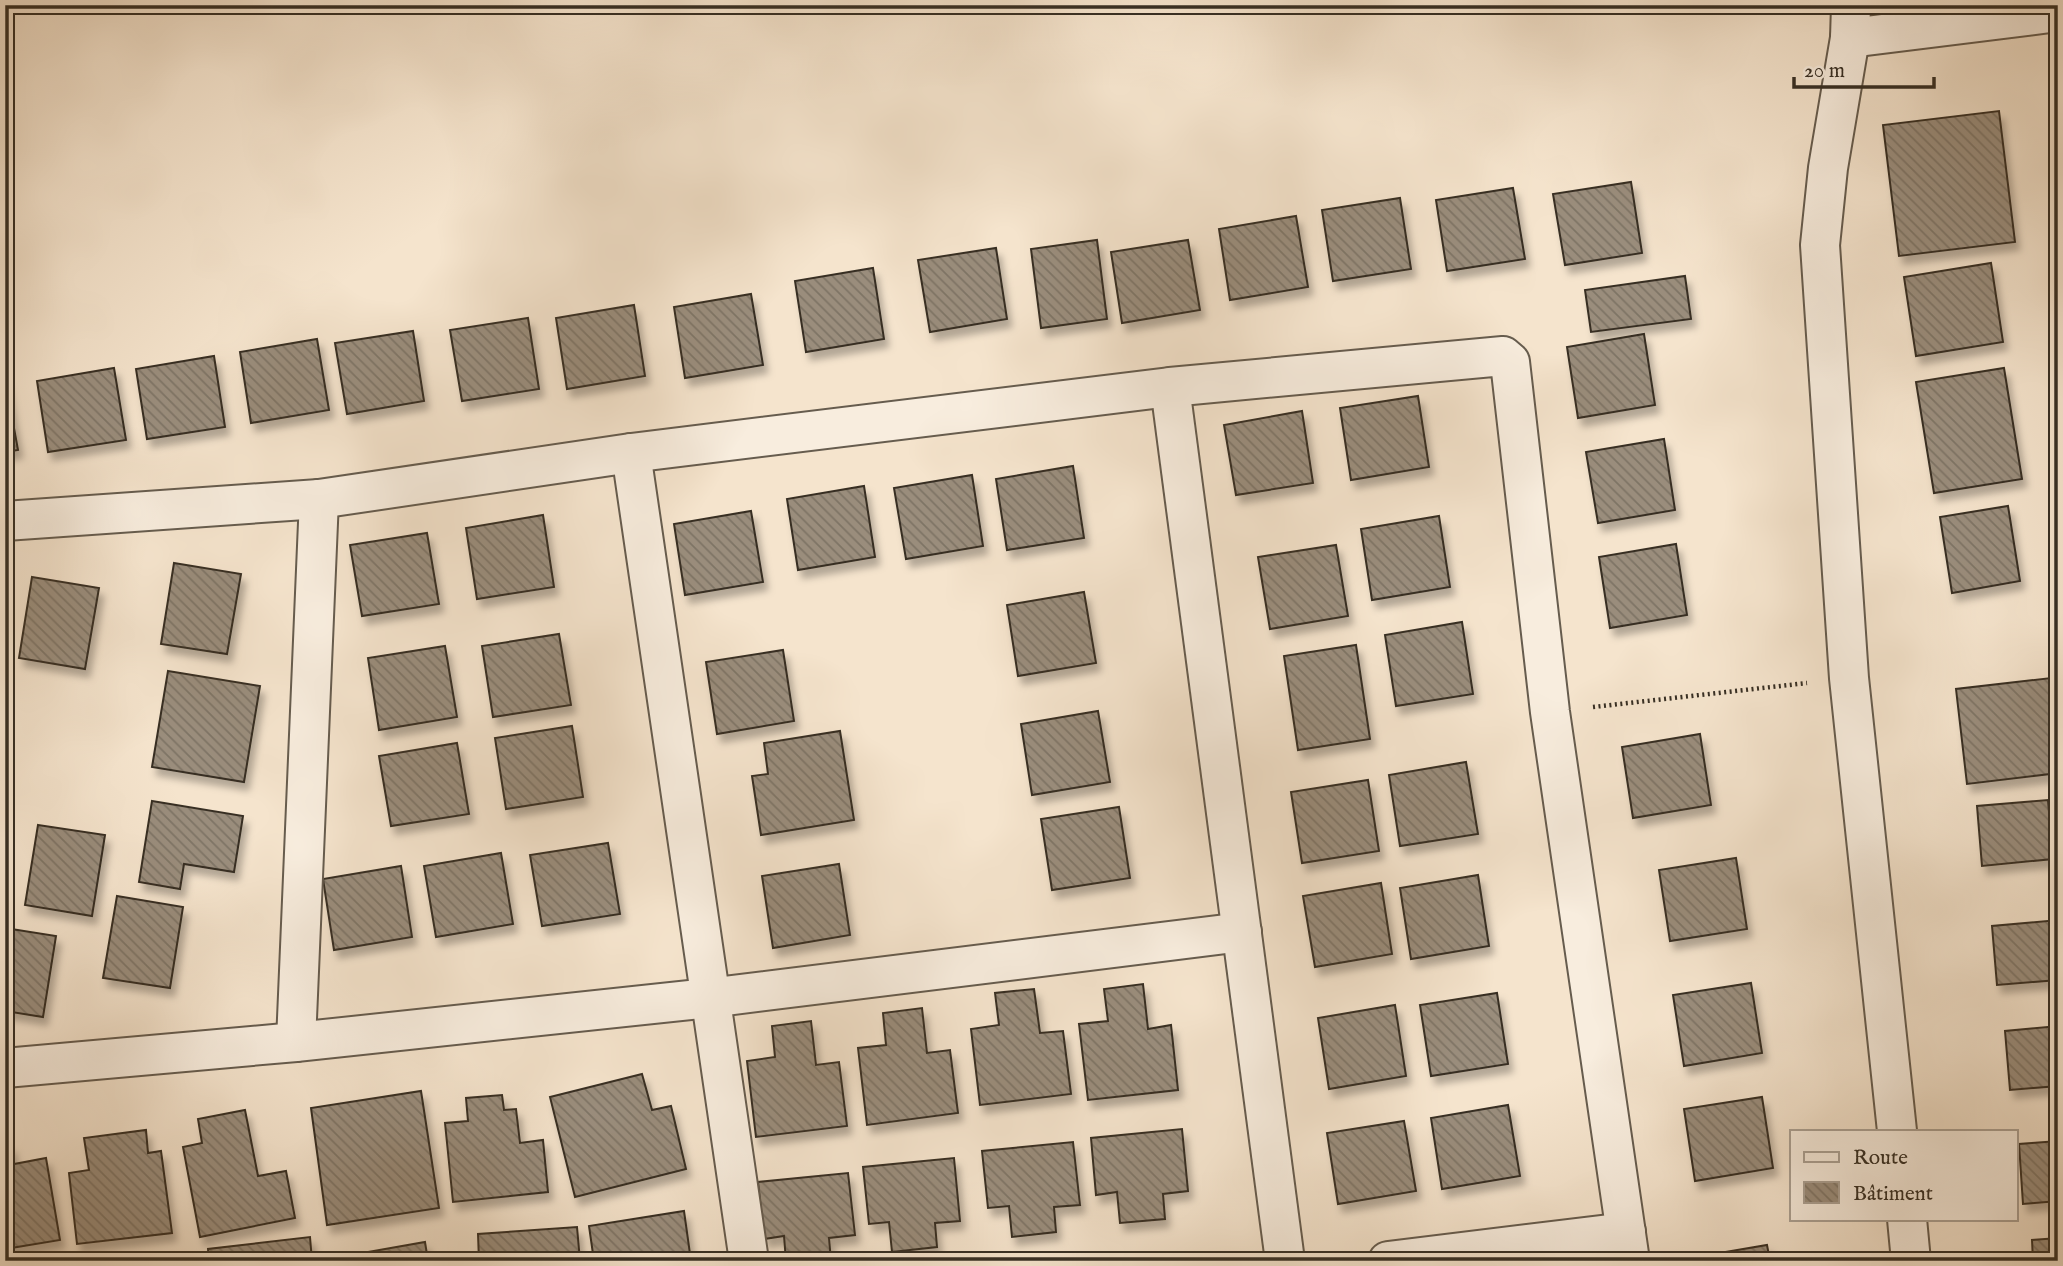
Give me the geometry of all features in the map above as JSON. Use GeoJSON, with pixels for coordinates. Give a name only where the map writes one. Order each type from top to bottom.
{"type":"FeatureCollection","features":[{"type":"Feature","properties":{"kind":"street"},"geometry":{"type":"LineString","coordinates":[[1897,1130],[1849,678],[1820,245],[1828,168],[1850,21],[2058,12]]}},
{"type":"Feature","properties":{"kind":"street"},"geometry":{"type":"LineString","coordinates":[[5,521],[319,499],[631,453],[1170,387],[1503,356],[1510,362],[1550,712],[1628,1246],[1388,1261]]}},
{"type":"Feature","properties":{"kind":"street"},"geometry":{"type":"LineString","coordinates":[[1170,387],[1285,1261]]}},
{"type":"Feature","properties":{"kind":"street"},"geometry":{"type":"LineString","coordinates":[[631,453],[749,1261]]}},
{"type":"Feature","properties":{"kind":"street"},"geometry":{"type":"LineString","coordinates":[[296,1042],[319,499]]}},
{"type":"Feature","properties":{"kind":"street"},"geometry":{"type":"LineString","coordinates":[[5,1068],[296,1042],[709,998],[1241,932]]}},
{"type":"Feature","properties":{"kind":"street"},"geometry":{"type":"LineString","coordinates":[[1907,1220],[1911,1261]]}},
{"type":"Feature","properties":{"kind":"path"},"geometry":{"type":"LineString","coordinates":[[1550,712],[1849,678]]}},
{"type":"Feature","properties":{"kind":"building"},"geometry":{"type":"Polygon","coordinates":[[[1999,111],[2015,242],[1899,256],[1883,125],[1999,111]]]}},
{"type":"Feature","properties":{"kind":"building"},"geometry":{"type":"Polygon","coordinates":[[[1631,182],[1642,253],[1565,265],[1553,194],[1631,182]]]}},
{"type":"Feature","properties":{"kind":"building"},"geometry":{"type":"Polygon","coordinates":[[[1513,188],[1525,259],[1447,271],[1436,200],[1513,188]]]}},
{"type":"Feature","properties":{"kind":"building"},"geometry":{"type":"Polygon","coordinates":[[[1400,198],[1411,269],[1333,281],[1322,210],[1400,198]]]}},
{"type":"Feature","properties":{"kind":"building"},"geometry":{"type":"Polygon","coordinates":[[[1296,216],[1308,287],[1230,300],[1219,229],[1296,216]]]}},
{"type":"Feature","properties":{"kind":"building"},"geometry":{"type":"Polygon","coordinates":[[[1097,240],[1107,319],[1041,328],[1031,249],[1097,240]]]}},
{"type":"Feature","properties":{"kind":"building"},"geometry":{"type":"Polygon","coordinates":[[[1188,240],[1200,310],[1122,323],[1111,252],[1188,240]]]}},
{"type":"Feature","properties":{"kind":"building"},"geometry":{"type":"Polygon","coordinates":[[[996,248],[1007,319],[930,332],[918,260],[996,248]]]}},
{"type":"Feature","properties":{"kind":"building"},"geometry":{"type":"Polygon","coordinates":[[[1991,263],[2003,342],[1916,356],[1904,277],[1991,263]]]}},
{"type":"Feature","properties":{"kind":"building"},"geometry":{"type":"Polygon","coordinates":[[[873,268],[884,339],[806,352],[795,281],[873,268]]]}},
{"type":"Feature","properties":{"kind":"building"},"geometry":{"type":"Polygon","coordinates":[[[1685,276],[1691,319],[1591,332],[1585,290],[1685,276]]]}},
{"type":"Feature","properties":{"kind":"building"},"geometry":{"type":"Polygon","coordinates":[[[751,294],[763,365],[685,378],[674,307],[751,294]]]}},
{"type":"Feature","properties":{"kind":"building"},"geometry":{"type":"Polygon","coordinates":[[[634,305],[645,376],[567,389],[556,318],[634,305]]]}},
{"type":"Feature","properties":{"kind":"building"},"geometry":{"type":"Polygon","coordinates":[[[528,318],[539,389],[462,401],[450,330],[528,318]]]}},
{"type":"Feature","properties":{"kind":"building"},"geometry":{"type":"Polygon","coordinates":[[[413,331],[424,401],[347,414],[335,343],[413,331]]]}},
{"type":"Feature","properties":{"kind":"building"},"geometry":{"type":"Polygon","coordinates":[[[1644,334],[1655,405],[1578,418],[1567,347],[1644,334]]]}},
{"type":"Feature","properties":{"kind":"building"},"geometry":{"type":"Polygon","coordinates":[[[317,339],[329,410],[251,423],[240,352],[317,339]]]}},
{"type":"Feature","properties":{"kind":"building"},"geometry":{"type":"Polygon","coordinates":[[[214,356],[225,427],[147,439],[136,369],[214,356]]]}},
{"type":"Feature","properties":{"kind":"building"},"geometry":{"type":"Polygon","coordinates":[[[114,368],[126,440],[48,452],[37,381],[114,368]]]}},
{"type":"Feature","properties":{"kind":"building"},"geometry":{"type":"Polygon","coordinates":[[[2004,368],[2022,479],[1934,493],[1916,382],[2004,368]]]}},
{"type":"Feature","properties":{"kind":"building"},"geometry":{"type":"Polygon","coordinates":[[[5,379],[18,450],[5,452],[5,379]]]}},
{"type":"Feature","properties":{"kind":"building"},"geometry":{"type":"Polygon","coordinates":[[[1418,396],[1429,467],[1351,480],[1340,408],[1418,396]]]}},
{"type":"Feature","properties":{"kind":"building"},"geometry":{"type":"Polygon","coordinates":[[[1302,411],[1313,483],[1236,495],[1224,425],[1302,411]]]}},
{"type":"Feature","properties":{"kind":"building"},"geometry":{"type":"Polygon","coordinates":[[[1664,439],[1675,510],[1598,523],[1586,452],[1664,439]]]}},
{"type":"Feature","properties":{"kind":"building"},"geometry":{"type":"Polygon","coordinates":[[[1073,466],[1084,538],[1007,550],[996,479],[1073,466]]]}},
{"type":"Feature","properties":{"kind":"building"},"geometry":{"type":"Polygon","coordinates":[[[972,475],[983,546],[906,559],[894,488],[972,475]]]}},
{"type":"Feature","properties":{"kind":"building"},"geometry":{"type":"Polygon","coordinates":[[[864,486],[875,557],[798,570],[787,499],[864,486]]]}},
{"type":"Feature","properties":{"kind":"building"},"geometry":{"type":"Polygon","coordinates":[[[2008,506],[2020,581],[1952,593],[1940,517],[2008,506]]]}},
{"type":"Feature","properties":{"kind":"building"},"geometry":{"type":"Polygon","coordinates":[[[751,511],[763,582],[685,595],[674,524],[751,511]]]}},
{"type":"Feature","properties":{"kind":"building"},"geometry":{"type":"Polygon","coordinates":[[[543,515],[554,587],[477,599],[466,528],[543,515]]]}},
{"type":"Feature","properties":{"kind":"building"},"geometry":{"type":"Polygon","coordinates":[[[1439,516],[1450,587],[1372,600],[1361,529],[1439,516]]]}},
{"type":"Feature","properties":{"kind":"building"},"geometry":{"type":"Polygon","coordinates":[[[427,533],[439,604],[362,616],[350,545],[427,533]]]}},
{"type":"Feature","properties":{"kind":"building"},"geometry":{"type":"Polygon","coordinates":[[[1676,544],[1687,615],[1610,628],[1599,557],[1676,544]]]}},
{"type":"Feature","properties":{"kind":"building"},"geometry":{"type":"Polygon","coordinates":[[[1336,545],[1348,616],[1270,629],[1258,557],[1336,545]]]}},
{"type":"Feature","properties":{"kind":"building"},"geometry":{"type":"Polygon","coordinates":[[[174,563],[241,574],[227,654],[161,644],[174,563]]]}},
{"type":"Feature","properties":{"kind":"building"},"geometry":{"type":"Polygon","coordinates":[[[32,577],[99,588],[85,669],[19,658],[32,577]]]}},
{"type":"Feature","properties":{"kind":"building"},"geometry":{"type":"Polygon","coordinates":[[[1084,592],[1096,663],[1018,676],[1007,605],[1084,592]]]}},
{"type":"Feature","properties":{"kind":"building"},"geometry":{"type":"Polygon","coordinates":[[[1462,622],[1473,694],[1396,706],[1385,635],[1462,622]]]}},
{"type":"Feature","properties":{"kind":"building"},"geometry":{"type":"Polygon","coordinates":[[[559,634],[571,705],[493,717],[482,646],[559,634]]]}},
{"type":"Feature","properties":{"kind":"building"},"geometry":{"type":"Polygon","coordinates":[[[1356,645],[1370,739],[1298,750],[1284,656],[1356,645]]]}},
{"type":"Feature","properties":{"kind":"building"},"geometry":{"type":"Polygon","coordinates":[[[445,646],[457,717],[379,730],[368,658],[445,646]]]}},
{"type":"Feature","properties":{"kind":"building"},"geometry":{"type":"Polygon","coordinates":[[[783,650],[794,721],[717,734],[706,662],[783,650]]]}},
{"type":"Feature","properties":{"kind":"building"},"geometry":{"type":"Polygon","coordinates":[[[168,671],[260,686],[244,782],[152,767],[168,671]]]}},
{"type":"Feature","properties":{"kind":"building"},"geometry":{"type":"Polygon","coordinates":[[[2051,678],[2058,737],[2058,773],[1967,784],[1956,689],[2051,678]]]}},
{"type":"Feature","properties":{"kind":"building"},"geometry":{"type":"Polygon","coordinates":[[[1098,711],[1110,782],[1032,795],[1021,724],[1098,711]]]}},
{"type":"Feature","properties":{"kind":"building"},"geometry":{"type":"Polygon","coordinates":[[[572,726],[583,797],[506,809],[495,738],[572,726]]]}},
{"type":"Feature","properties":{"kind":"building"},"geometry":{"type":"Polygon","coordinates":[[[840,731],[854,820],[761,835],[752,776],[768,774],[764,743],[840,731]]]}},
{"type":"Feature","properties":{"kind":"building"},"geometry":{"type":"Polygon","coordinates":[[[1700,734],[1711,805],[1633,818],[1622,747],[1700,734]]]}},
{"type":"Feature","properties":{"kind":"building"},"geometry":{"type":"Polygon","coordinates":[[[457,743],[469,814],[391,826],[379,756],[457,743]]]}},
{"type":"Feature","properties":{"kind":"building"},"geometry":{"type":"Polygon","coordinates":[[[1466,762],[1478,834],[1400,846],[1389,775],[1466,762]]]}},
{"type":"Feature","properties":{"kind":"building"},"geometry":{"type":"Polygon","coordinates":[[[1368,780],[1379,851],[1302,863],[1291,792],[1368,780]]]}},
{"type":"Feature","properties":{"kind":"building"},"geometry":{"type":"Polygon","coordinates":[[[2048,800],[2053,859],[1982,866],[1977,806],[2048,800]]]}},
{"type":"Feature","properties":{"kind":"building"},"geometry":{"type":"Polygon","coordinates":[[[152,801],[243,816],[234,872],[184,864],[180,889],[139,882],[152,801]]]}},
{"type":"Feature","properties":{"kind":"building"},"geometry":{"type":"Polygon","coordinates":[[[1119,807],[1130,878],[1052,890],[1041,819],[1119,807]]]}},
{"type":"Feature","properties":{"kind":"building"},"geometry":{"type":"Polygon","coordinates":[[[38,825],[105,835],[92,916],[25,905],[38,825]]]}},
{"type":"Feature","properties":{"kind":"building"},"geometry":{"type":"Polygon","coordinates":[[[608,843],[620,914],[542,926],[530,855],[608,843]]]}},
{"type":"Feature","properties":{"kind":"building"},"geometry":{"type":"Polygon","coordinates":[[[501,853],[513,924],[436,937],[424,866],[501,853]]]}},
{"type":"Feature","properties":{"kind":"building"},"geometry":{"type":"Polygon","coordinates":[[[1736,858],[1747,929],[1670,941],[1659,870],[1736,858]]]}},
{"type":"Feature","properties":{"kind":"building"},"geometry":{"type":"Polygon","coordinates":[[[839,864],[850,935],[773,948],[762,876],[839,864]]]}},
{"type":"Feature","properties":{"kind":"building"},"geometry":{"type":"Polygon","coordinates":[[[401,866],[412,937],[334,950],[323,879],[401,866]]]}},
{"type":"Feature","properties":{"kind":"building"},"geometry":{"type":"Polygon","coordinates":[[[1478,875],[1489,946],[1411,959],[1400,888],[1478,875]]]}},
{"type":"Feature","properties":{"kind":"building"},"geometry":{"type":"Polygon","coordinates":[[[1381,883],[1392,954],[1315,967],[1303,896],[1381,883]]]}},
{"type":"Feature","properties":{"kind":"building"},"geometry":{"type":"Polygon","coordinates":[[[117,896],[183,907],[170,988],[103,978],[117,896]]]}},
{"type":"Feature","properties":{"kind":"building"},"geometry":{"type":"Polygon","coordinates":[[[2058,920],[2058,980],[1997,985],[1992,926],[2058,920]]]}},
{"type":"Feature","properties":{"kind":"building"},"geometry":{"type":"Polygon","coordinates":[[[5,928],[56,936],[43,1017],[5,1011],[5,928]]]}},
{"type":"Feature","properties":{"kind":"building"},"geometry":{"type":"Polygon","coordinates":[[[1751,983],[1762,1053],[1684,1066],[1673,995],[1751,983]]]}},
{"type":"Feature","properties":{"kind":"building"},"geometry":{"type":"Polygon","coordinates":[[[1143,984],[1148,1029],[1171,1025],[1178,1090],[1088,1100],[1079,1024],[1108,1021],[1104,989],[1143,984]]]}},
{"type":"Feature","properties":{"kind":"building"},"geometry":{"type":"Polygon","coordinates":[[[1034,989],[1040,1033],[1063,1031],[1071,1094],[980,1105],[971,1029],[999,1025],[995,993],[1034,989]]]}},
{"type":"Feature","properties":{"kind":"building"},"geometry":{"type":"Polygon","coordinates":[[[1497,993],[1508,1064],[1431,1076],[1420,1005],[1497,993]]]}},
{"type":"Feature","properties":{"kind":"building"},"geometry":{"type":"Polygon","coordinates":[[[1395,1005],[1406,1076],[1329,1089],[1318,1018],[1395,1005]]]}},
{"type":"Feature","properties":{"kind":"building"},"geometry":{"type":"Polygon","coordinates":[[[922,1008],[927,1053],[950,1050],[958,1113],[867,1125],[858,1048],[886,1045],[883,1013],[922,1008]]]}},
{"type":"Feature","properties":{"kind":"building"},"geometry":{"type":"Polygon","coordinates":[[[811,1021],[816,1065],[839,1062],[847,1126],[756,1137],[747,1061],[775,1057],[772,1026],[811,1021]]]}},
{"type":"Feature","properties":{"kind":"building"},"geometry":{"type":"Polygon","coordinates":[[[2058,1026],[2058,1086],[2010,1090],[2005,1031],[2058,1026]]]}},
{"type":"Feature","properties":{"kind":"building"},"geometry":{"type":"Polygon","coordinates":[[[642,1074],[652,1110],[671,1106],[686,1169],[575,1197],[550,1097],[642,1074]]]}},
{"type":"Feature","properties":{"kind":"building"},"geometry":{"type":"Polygon","coordinates":[[[421,1091],[439,1208],[327,1225],[311,1108],[421,1091]]]}},
{"type":"Feature","properties":{"kind":"building"},"geometry":{"type":"Polygon","coordinates":[[[502,1095],[504,1110],[516,1109],[520,1143],[543,1140],[548,1192],[453,1202],[445,1123],[468,1121],[466,1098],[502,1095]]]}},
{"type":"Feature","properties":{"kind":"building"},"geometry":{"type":"Polygon","coordinates":[[[1762,1097],[1773,1168],[1695,1181],[1684,1109],[1762,1097]]]}},
{"type":"Feature","properties":{"kind":"building"},"geometry":{"type":"Polygon","coordinates":[[[1508,1105],[1520,1176],[1442,1189],[1431,1118],[1508,1105]]]}},
{"type":"Feature","properties":{"kind":"building"},"geometry":{"type":"Polygon","coordinates":[[[245,1110],[258,1176],[286,1171],[295,1218],[200,1237],[183,1147],[202,1143],[198,1119],[245,1110]]]}},
{"type":"Feature","properties":{"kind":"building"},"geometry":{"type":"Polygon","coordinates":[[[1404,1121],[1416,1191],[1338,1204],[1327,1133],[1404,1121]]]}},
{"type":"Feature","properties":{"kind":"building"},"geometry":{"type":"Polygon","coordinates":[[[1182,1129],[1188,1191],[1163,1194],[1165,1219],[1120,1223],[1117,1192],[1096,1195],[1091,1138],[1182,1129]]]}},
{"type":"Feature","properties":{"kind":"building"},"geometry":{"type":"Polygon","coordinates":[[[146,1130],[148,1153],[161,1151],[172,1233],[77,1244],[69,1173],[89,1170],[84,1138],[146,1130]]]}},
{"type":"Feature","properties":{"kind":"building"},"geometry":{"type":"Polygon","coordinates":[[[2058,1141],[2058,1201],[2023,1204],[2019,1144],[2058,1141]]]}},
{"type":"Feature","properties":{"kind":"building"},"geometry":{"type":"Polygon","coordinates":[[[1073,1142],[1080,1205],[1054,1207],[1056,1232],[1012,1237],[1009,1206],[988,1208],[982,1151],[1073,1142]]]}},
{"type":"Feature","properties":{"kind":"building"},"geometry":{"type":"Polygon","coordinates":[[[11,1145],[14,1164],[46,1158],[60,1240],[5,1249],[5,1146],[11,1145]]]}},
{"type":"Feature","properties":{"kind":"building"},"geometry":{"type":"Polygon","coordinates":[[[954,1158],[960,1221],[935,1223],[937,1247],[892,1252],[889,1222],[869,1224],[863,1167],[954,1158]]]}},
{"type":"Feature","properties":{"kind":"building"},"geometry":{"type":"Polygon","coordinates":[[[848,1173],[855,1235],[829,1238],[831,1261],[786,1261],[784,1236],[764,1239],[758,1182],[848,1173]]]}},
{"type":"Feature","properties":{"kind":"building"},"geometry":{"type":"Polygon","coordinates":[[[684,1211],[691,1261],[594,1261],[589,1226],[684,1211]]]}},
{"type":"Feature","properties":{"kind":"building"},"geometry":{"type":"Polygon","coordinates":[[[577,1227],[580,1261],[479,1261],[478,1234],[577,1227]]]}},
{"type":"Feature","properties":{"kind":"building"},"geometry":{"type":"Polygon","coordinates":[[[310,1237],[312,1261],[209,1261],[208,1249],[310,1237]]]}},
{"type":"Feature","properties":{"kind":"building"},"geometry":{"type":"Polygon","coordinates":[[[2058,1238],[2058,1261],[2033,1261],[2032,1240],[2058,1238]]]}},
{"type":"Feature","properties":{"kind":"building"},"geometry":{"type":"Polygon","coordinates":[[[425,1242],[428,1261],[328,1261],[328,1259],[425,1242]]]}},
{"type":"Feature","properties":{"kind":"building"},"geometry":{"type":"Polygon","coordinates":[[[1767,1245],[1770,1261],[1691,1261],[1690,1258],[1767,1245]]]}}]}
